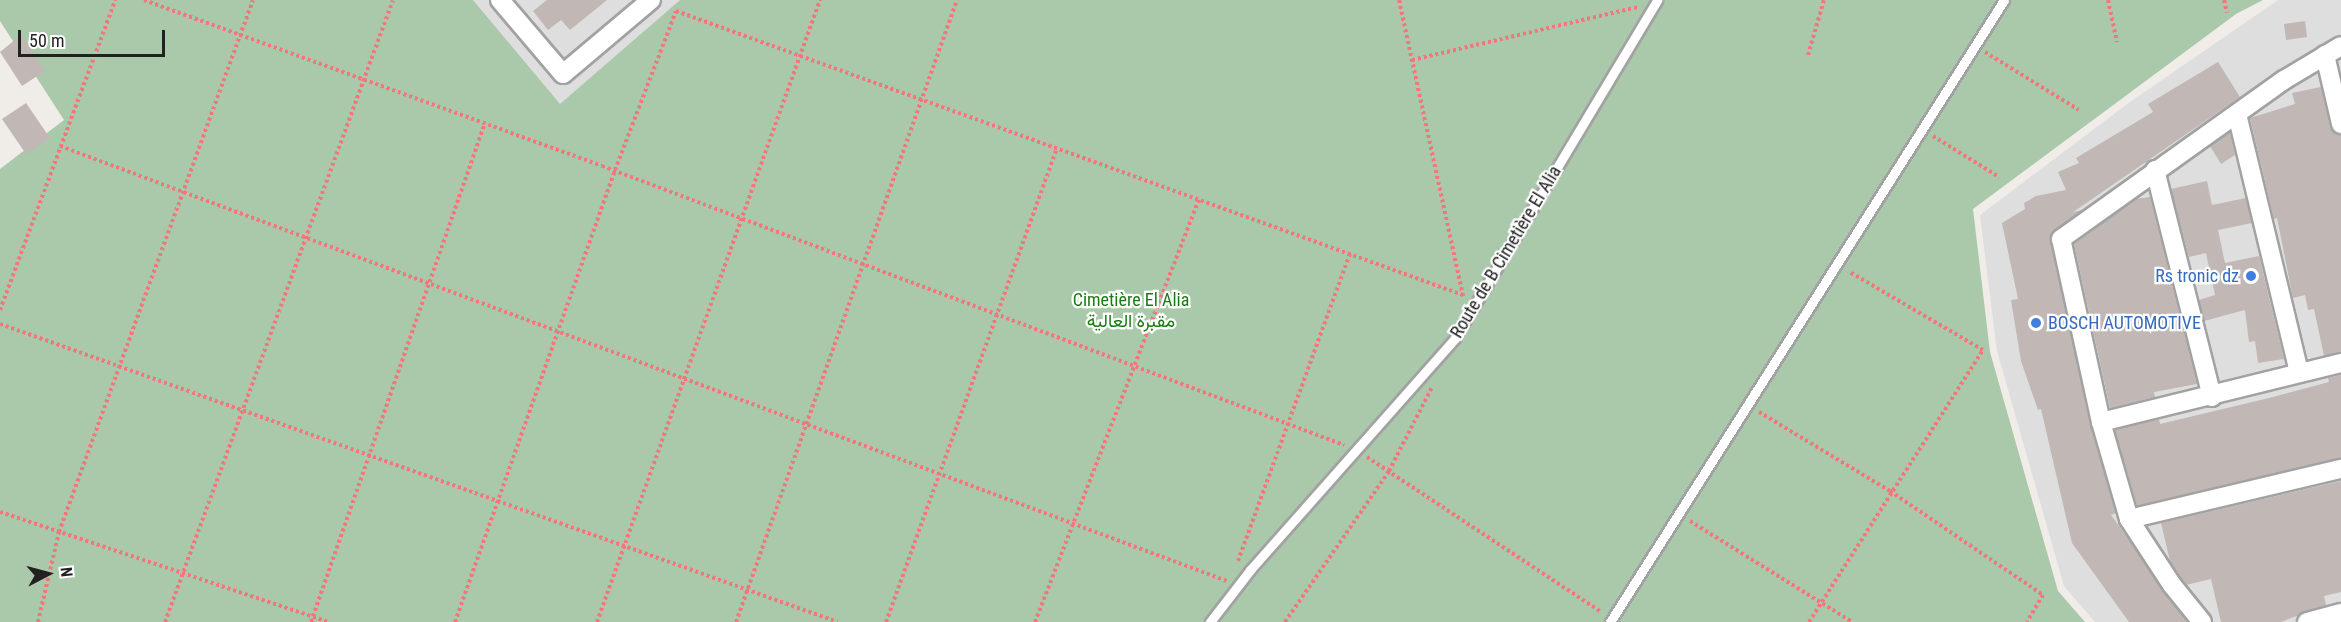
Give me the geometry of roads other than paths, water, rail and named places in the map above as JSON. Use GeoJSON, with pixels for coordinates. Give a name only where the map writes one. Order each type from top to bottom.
{"type":"FeatureCollection","features":[{"type":"Feature","properties":{"kind":"street"},"geometry":{"type":"LineString","coordinates":[[501,0],[563,74],[651,0]]}},
{"type":"Feature","properties":{"kind":"street"},"geometry":{"type":"LineString","coordinates":[[2202,622],[2172,585],[2129,519],[2100,422],[2061,239],[2155,170],[2341,46]]}},
{"type":"Feature","properties":{"kind":"street"},"geometry":{"type":"LineString","coordinates":[[2325,55],[2341,124]]}},
{"type":"Feature","properties":{"kind":"street"},"geometry":{"type":"LineString","coordinates":[[2237,114],[2300,373]]}},
{"type":"Feature","properties":{"kind":"street"},"geometry":{"type":"LineString","coordinates":[[2155,170],[2212,397]]}},
{"type":"Feature","properties":{"kind":"street"},"geometry":{"type":"LineString","coordinates":[[2100,422],[2212,397],[2341,363]]}},
{"type":"Feature","properties":{"kind":"street"},"geometry":{"type":"LineString","coordinates":[[2129,519],[2341,469]]}},
{"type":"Feature","properties":{"kind":"street"},"geometry":{"type":"LineString","coordinates":[[2307,622],[2341,613]]}},
{"type":"Feature","properties":{"kind":"lane"},"geometry":{"type":"LineString","coordinates":[[1611,620],[1838,266],[2004,0]]}},
{"type":"Feature","properties":{"kind":"lane","name":"Route de B Cimetière El Alia"},"geometry":{"type":"LineString","coordinates":[[1210,622],[1250,570],[1455,338],[1657,1]]}},
{"type":"Feature","properties":{"kind":"place","name":"Rs tronic dz"},"geometry":{"type":"Point","coordinates":[2251,276]}},
{"type":"Feature","properties":{"kind":"place","name":"BOSCH AUTOMOTIVE"},"geometry":{"type":"Point","coordinates":[2036,323]}},
{"type":"Feature","properties":{"kind":"park label","name":"Cimetière El Alia مقبرة العالية"},"geometry":{"type":"Point","coordinates":[1131,311]}}]}
